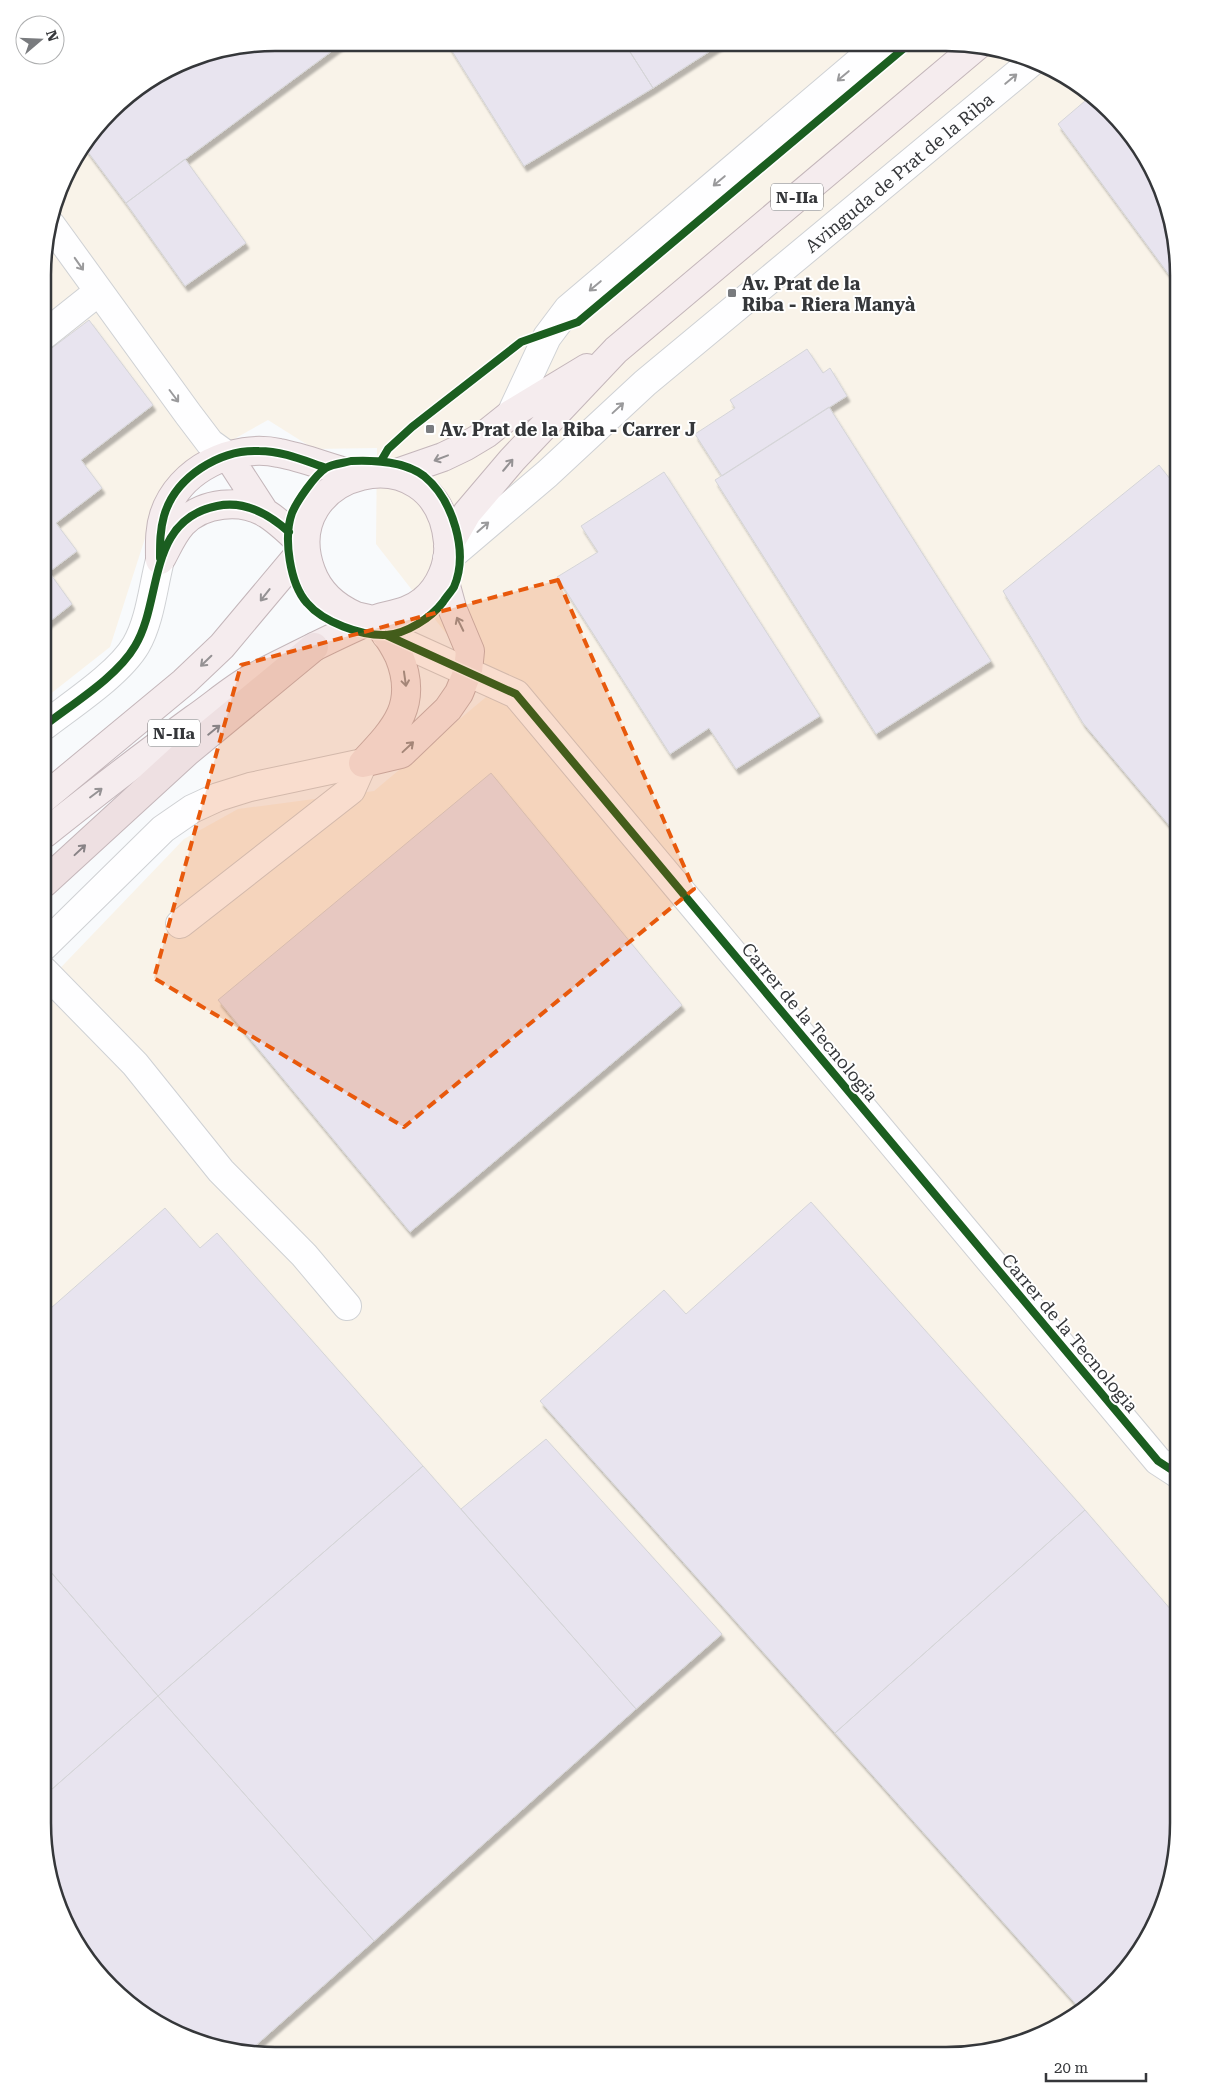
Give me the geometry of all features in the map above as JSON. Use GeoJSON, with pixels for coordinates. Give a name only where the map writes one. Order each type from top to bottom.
{"type":"FeatureCollection","features":[{"type":"Feature","properties":{"kind":"highway"},"geometry":{"type":"LineString","coordinates":[[51,877],[186,752],[314,647]]}},
{"type":"Feature","properties":{"kind":"main road","name":"N-IIa"},"geometry":{"type":"LineString","coordinates":[[51,829],[166,740],[249,680],[314,647],[379,628],[425,600],[439,583],[446,560],[467,514],[512,460],[616,350],[969,53]]}},
{"type":"Feature","properties":{"kind":"main road","name":"N-IIa"},"geometry":{"type":"LineString","coordinates":[[379,628],[329,600],[318,586],[310,570],[305,546],[307,528],[315,508],[328,492],[345,480],[357,475],[394,474],[443,458],[486,434],[511,414],[616,350]]}},
{"type":"Feature","properties":{"kind":"main road"},"geometry":{"type":"LineString","coordinates":[[160,560],[160,532],[164,514],[173,496],[200,469],[228,456],[258,450],[279,453],[357,475]]}},
{"type":"Feature","properties":{"kind":"main road"},"geometry":{"type":"LineString","coordinates":[[228,456],[266,513],[305,546]]}},
{"type":"Feature","properties":{"kind":"main road","name":"N-IIa"},"geometry":{"type":"LineString","coordinates":[[394,474],[411,480],[425,491],[439,509],[446,525],[446,560]]}},
{"type":"Feature","properties":{"kind":"main road"},"geometry":{"type":"LineString","coordinates":[[160,560],[182,523],[208,507],[224,504],[239,505],[266,513]]}},
{"type":"Feature","properties":{"kind":"main road","name":"N-IIa"},"geometry":{"type":"LineString","coordinates":[[51,792],[184,682],[222,646],[305,546]]}},
{"type":"Feature","properties":{"kind":"main road"},"geometry":{"type":"LineString","coordinates":[[363,763],[401,754],[448,709],[459,693],[468,671],[470,651],[452,608],[446,560]]}},
{"type":"Feature","properties":{"kind":"main road"},"geometry":{"type":"LineString","coordinates":[[363,763],[399,721],[406,704],[403,668],[379,628]]}},
{"type":"Feature","properties":{"kind":"street"},"geometry":{"type":"LineString","coordinates":[[511,414],[547,337],[568,309],[872,51]]}},
{"type":"Feature","properties":{"kind":"street","name":"Avinguda de Prat de la Riba"},"geometry":{"type":"LineString","coordinates":[[446,560],[548,474],[645,384],[1027,66]]}},
{"type":"Feature","properties":{"kind":"street"},"geometry":{"type":"LineString","coordinates":[[56,232],[210,443],[228,456]]}},
{"type":"Feature","properties":{"kind":"street"},"geometry":{"type":"LineString","coordinates":[[51,329],[98,292]]}},
{"type":"Feature","properties":{"kind":"street"},"geometry":{"type":"LineString","coordinates":[[51,720],[109,674],[135,646],[141,634],[160,560]]}},
{"type":"Feature","properties":{"kind":"street","name":"Carrer de la Tecnologia"},"geometry":{"type":"LineString","coordinates":[[379,628],[516,694],[1152,1454],[1158,1461],[1170,1469]]}},
{"type":"Feature","properties":{"kind":"street"},"geometry":{"type":"LineString","coordinates":[[180,924],[351,790],[363,763]]}},
{"type":"Feature","properties":{"kind":"street"},"geometry":{"type":"LineString","coordinates":[[51,939],[163,829],[192,809],[218,797],[250,787],[363,763]]}},
{"type":"Feature","properties":{"kind":"street"},"geometry":{"type":"LineString","coordinates":[[51,977],[135,1064],[221,1171],[304,1255],[347,1306]]}},
{"type":"Feature","properties":{"kind":"highlighted area"},"geometry":{"type":"Polygon","coordinates":[[[558,580],[694,889],[404,1127],[154,978],[241,665],[558,580]]]}},
{"type":"Feature","properties":{"kind":"shaded area"},"geometry":{"type":"Polygon","coordinates":[[[275,51],[946,51],[975,53],[1004,59],[1032,68],[1058,81],[1082,97],[1124,139],[1140,163],[1153,189],[1162,217],[1168,246],[1170,275],[1170,1823],[1168,1852],[1161,1883],[1146,1923],[1124,1959],[1082,2001],[1058,2017],[1032,2030],[1004,2039],[975,2045],[946,2047],[275,2047],[235,2043],[52,1833],[51,978],[184,839],[238,809],[374,791],[492,692],[376,544],[377,448],[314,449],[268,420],[193,462],[157,501],[110,647],[51,693],[51,275],[53,246],[63,203],[81,163],[107,127],[127,107],[151,89],[248,53],[275,51]]]}},
{"type":"Feature","properties":{"kind":"building"},"geometry":{"type":"Polygon","coordinates":[[[332,51],[126,203],[88,152],[107,127],[139,97],[176,74],[217,59],[260,52],[332,51]]]}},
{"type":"Feature","properties":{"kind":"building"},"geometry":{"type":"Polygon","coordinates":[[[452,51],[629,51],[653,88],[524,166],[452,51]]]}},
{"type":"Feature","properties":{"kind":"building"},"geometry":{"type":"Polygon","coordinates":[[[629,51],[710,51],[653,88],[629,51]]]}},
{"type":"Feature","properties":{"kind":"building"},"geometry":{"type":"Polygon","coordinates":[[[1086,100],[1124,139],[1147,176],[1158,203],[1168,246],[1170,276],[1058,124],[1086,100]]]}},
{"type":"Feature","properties":{"kind":"building"},"geometry":{"type":"Polygon","coordinates":[[[185,159],[246,243],[185,286],[126,203],[185,159]]]}},
{"type":"Feature","properties":{"kind":"building"},"geometry":{"type":"Polygon","coordinates":[[[89,320],[153,405],[81,460],[102,488],[56,523],[77,551],[51,570],[51,349],[89,320]]]}},
{"type":"Feature","properties":{"kind":"building"},"geometry":{"type":"Polygon","coordinates":[[[807,349],[823,373],[830,368],[847,396],[722,476],[695,434],[735,408],[730,400],[807,349]]]}},
{"type":"Feature","properties":{"kind":"building"},"geometry":{"type":"Polygon","coordinates":[[[829,407],[991,661],[876,734],[715,480],[829,407]]]}},
{"type":"Feature","properties":{"kind":"building"},"geometry":{"type":"Polygon","coordinates":[[[1159,465],[1170,479],[1170,826],[1083,723],[1003,591],[1159,465]]]}},
{"type":"Feature","properties":{"kind":"building"},"geometry":{"type":"Polygon","coordinates":[[[664,472],[820,716],[736,769],[709,728],[670,754],[557,577],[598,552],[581,526],[664,472]]]}},
{"type":"Feature","properties":{"kind":"building"},"geometry":{"type":"Polygon","coordinates":[[[51,575],[72,604],[51,620],[51,575]]]}},
{"type":"Feature","properties":{"kind":"building"},"geometry":{"type":"Polygon","coordinates":[[[491,773],[682,1005],[410,1232],[218,1000],[491,773]]]}},
{"type":"Feature","properties":{"kind":"building"},"geometry":{"type":"Polygon","coordinates":[[[811,1202],[1085,1510],[835,1733],[540,1401],[664,1290],[686,1314],[811,1202]]]}},
{"type":"Feature","properties":{"kind":"building"},"geometry":{"type":"Polygon","coordinates":[[[165,1208],[200,1248],[217,1233],[423,1466],[158,1696],[51,1572],[51,1308],[165,1208]]]}},
{"type":"Feature","properties":{"kind":"building"},"geometry":{"type":"Polygon","coordinates":[[[546,1439],[722,1634],[636,1709],[461,1509],[546,1439]]]}},
{"type":"Feature","properties":{"kind":"building"},"geometry":{"type":"Polygon","coordinates":[[[423,1466],[636,1709],[374,1941],[158,1696],[423,1466]]]}},
{"type":"Feature","properties":{"kind":"building"},"geometry":{"type":"Polygon","coordinates":[[[1085,1510],[1170,1609],[1170,1823],[1168,1852],[1162,1881],[1153,1909],[1140,1935],[1124,1959],[1094,1991],[1076,2005],[835,1733],[1085,1510]]]}},
{"type":"Feature","properties":{"kind":"building"},"geometry":{"type":"Polygon","coordinates":[[[51,1572],[158,1696],[51,1790],[51,1572]]]}},
{"type":"Feature","properties":{"kind":"building"},"geometry":{"type":"Polygon","coordinates":[[[158,1696],[374,1941],[255,2046],[217,2039],[176,2024],[139,2001],[107,1971],[97,1959],[74,1922],[63,1895],[53,1852],[51,1790],[158,1696]]]}},
{"type":"Feature","properties":{"kind":"cycle path"},"geometry":{"type":"LineString","coordinates":[[381,461],[388,449],[412,427],[521,342],[578,322],[901,51]]}},
{"type":"Feature","properties":{"kind":"cycle path"},"geometry":{"type":"LineString","coordinates":[[160,558],[162,526],[170,502],[178,489],[189,478],[215,460],[244,452],[268,451],[294,457],[326,468]]}},
{"type":"Feature","properties":{"kind":"cycle path"},"geometry":{"type":"LineString","coordinates":[[351,461],[389,462],[408,467],[424,476],[443,499],[456,527],[460,558],[454,587],[432,614],[402,632],[376,635],[332,622],[307,603],[301,595],[292,573],[288,535],[289,523],[294,508],[322,471],[331,465],[351,461]]}},
{"type":"Feature","properties":{"kind":"cycle path"},"geometry":{"type":"LineString","coordinates":[[51,721],[106,679],[135,646],[144,627],[167,544],[178,527],[194,514],[217,506],[237,505],[265,514],[289,532]]}},
{"type":"Feature","properties":{"kind":"cycle path"},"geometry":{"type":"LineString","coordinates":[[386,635],[516,694],[1158,1461],[1170,1469]]}},
{"type":"Feature","properties":{"kind":"place","name":"Av. Prat de la Riba - Riera Manyà"},"geometry":{"type":"Point","coordinates":[732,293]}},
{"type":"Feature","properties":{"kind":"place","name":"Av. Prat de la Riba - Carrer J"},"geometry":{"type":"Point","coordinates":[430,429]}}]}
